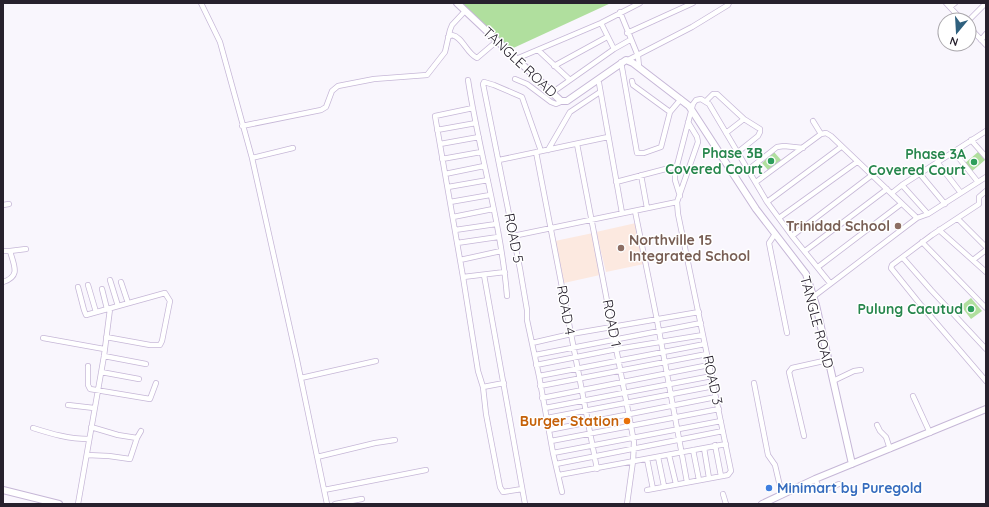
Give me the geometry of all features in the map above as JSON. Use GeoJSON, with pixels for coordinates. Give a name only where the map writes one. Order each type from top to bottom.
{"type":"FeatureCollection","features":[{"type":"Feature","properties":{"kind":"street"},"geometry":{"type":"LineString","coordinates":[[201,3],[220,42],[252,158],[301,378],[327,504]]}},
{"type":"Feature","properties":{"kind":"street","name":"TANGLE ROAD"},"geometry":{"type":"LineString","coordinates":[[457,3],[516,60],[563,101],[566,101],[621,62],[628,60],[689,106],[756,209],[806,274],[814,297],[852,464]]}},
{"type":"Feature","properties":{"kind":"street"},"geometry":{"type":"LineString","coordinates":[[516,60],[601,23],[640,3]]}},
{"type":"Feature","properties":{"kind":"street"},"geometry":{"type":"LineString","coordinates":[[627,33],[693,3]]}},
{"type":"Feature","properties":{"kind":"street"},"geometry":{"type":"LineString","coordinates":[[628,60],[692,27],[729,3]]}},
{"type":"Feature","properties":{"kind":"street"},"geometry":{"type":"LineString","coordinates":[[946,3],[955,12]]}},
{"type":"Feature","properties":{"kind":"street"},"geometry":{"type":"LineString","coordinates":[[950,7],[955,3]]}},
{"type":"Feature","properties":{"kind":"street"},"geometry":{"type":"LineString","coordinates":[[977,12],[986,3]]}},
{"type":"Feature","properties":{"kind":"street"},"geometry":{"type":"LineString","coordinates":[[242,126],[321,110],[326,107],[334,89],[341,85],[374,79],[426,76],[445,52],[452,25],[465,11]]}},
{"type":"Feature","properties":{"kind":"street"},"geometry":{"type":"LineString","coordinates":[[620,12],[627,33],[638,56],[639,67]]}},
{"type":"Feature","properties":{"kind":"street"},"geometry":{"type":"LineString","coordinates":[[601,23],[614,49]]}},
{"type":"Feature","properties":{"kind":"street"},"geometry":{"type":"LineString","coordinates":[[981,40],[986,34]]}},
{"type":"Feature","properties":{"kind":"street"},"geometry":{"type":"LineString","coordinates":[[448,37],[452,35],[457,36],[472,55],[477,58],[497,41]]}},
{"type":"Feature","properties":{"kind":"street"},"geometry":{"type":"LineString","coordinates":[[977,36],[986,45]]}},
{"type":"Feature","properties":{"kind":"street"},"geometry":{"type":"LineString","coordinates":[[554,66],[607,37]]}},
{"type":"Feature","properties":{"kind":"street"},"geometry":{"type":"LineString","coordinates":[[545,98],[551,91],[630,40]]}},
{"type":"Feature","properties":{"kind":"street"},"geometry":{"type":"LineString","coordinates":[[538,50],[570,80]]}},
{"type":"Feature","properties":{"kind":"street"},"geometry":{"type":"LineString","coordinates":[[621,62],[637,153],[644,153],[660,147],[670,112],[681,99]]}},
{"type":"Feature","properties":{"kind":"street"},"geometry":{"type":"LineString","coordinates":[[515,79],[527,84],[554,103],[563,101]]}},
{"type":"Feature","properties":{"kind":"street"},"geometry":{"type":"LineString","coordinates":[[468,80],[481,152],[494,209],[505,272],[507,296]]}},
{"type":"Feature","properties":{"kind":"street","name":"ROAD 5"},"geometry":{"type":"LineString","coordinates":[[538,152],[525,101],[522,97],[485,81],[484,86],[524,291],[527,320],[562,492]]}},
{"type":"Feature","properties":{"kind":"street"},"geometry":{"type":"LineString","coordinates":[[632,81],[670,112]]}},
{"type":"Feature","properties":{"kind":"street"},"geometry":{"type":"LineString","coordinates":[[599,83],[622,213]]}},
{"type":"Feature","properties":{"kind":"street"},"geometry":{"type":"LineString","coordinates":[[548,150],[570,112],[600,92]]}},
{"type":"Feature","properties":{"kind":"street"},"geometry":{"type":"LineString","coordinates":[[706,101],[713,94],[717,94],[744,119],[760,129],[761,131],[758,136],[738,152]]}},
{"type":"Feature","properties":{"kind":"street"},"geometry":{"type":"LineString","coordinates":[[680,196],[674,180],[677,166],[692,110],[696,100],[701,99],[709,104],[749,169],[767,202],[830,283]]}},
{"type":"Feature","properties":{"kind":"street"},"geometry":{"type":"LineString","coordinates":[[473,108],[435,116],[478,371],[484,387],[486,414],[501,491],[504,492],[522,489]]}},
{"type":"Feature","properties":{"kind":"street"},"geometry":{"type":"LineString","coordinates":[[726,133],[744,119]]}},
{"type":"Feature","properties":{"kind":"street"},"geometry":{"type":"LineString","coordinates":[[813,121],[821,134]]}},
{"type":"Feature","properties":{"kind":"street"},"geometry":{"type":"LineString","coordinates":[[514,236],[677,202],[698,142],[697,137],[688,122]]}},
{"type":"Feature","properties":{"kind":"street"},"geometry":{"type":"LineString","coordinates":[[437,130],[476,123]]}},
{"type":"Feature","properties":{"kind":"street"},"geometry":{"type":"LineString","coordinates":[[892,193],[986,131]]}},
{"type":"Feature","properties":{"kind":"street"},"geometry":{"type":"LineString","coordinates":[[756,182],[821,134],[828,134],[917,218]]}},
{"type":"Feature","properties":{"kind":"street"},"geometry":{"type":"LineString","coordinates":[[440,144],[479,137]]}},
{"type":"Feature","properties":{"kind":"street"},"geometry":{"type":"LineString","coordinates":[[499,160],[608,137]]}},
{"type":"Feature","properties":{"kind":"street"},"geometry":{"type":"LineString","coordinates":[[972,140],[986,157]]}},
{"type":"Feature","properties":{"kind":"street","name":"ROAD 1"},"geometry":{"type":"LineString","coordinates":[[577,144],[634,438],[633,462],[627,504]]}},
{"type":"Feature","properties":{"kind":"street"},"geometry":{"type":"LineString","coordinates":[[749,169],[777,147],[784,146],[803,148]]}},
{"type":"Feature","properties":{"kind":"street"},"geometry":{"type":"LineString","coordinates":[[767,202],[841,147]]}},
{"type":"Feature","properties":{"kind":"street"},"geometry":{"type":"LineString","coordinates":[[252,158],[292,148]]}},
{"type":"Feature","properties":{"kind":"street"},"geometry":{"type":"LineString","coordinates":[[442,159],[481,152]]}},
{"type":"Feature","properties":{"kind":"street","name":"ROAD 4"},"geometry":{"type":"LineString","coordinates":[[538,152],[573,347],[597,468]]}},
{"type":"Feature","properties":{"kind":"street"},"geometry":{"type":"LineString","coordinates":[[954,152],[978,182]]}},
{"type":"Feature","properties":{"kind":"street"},"geometry":{"type":"LineString","coordinates":[[779,218],[857,162]]}},
{"type":"Feature","properties":{"kind":"street"},"geometry":{"type":"LineString","coordinates":[[938,162],[961,193]]}},
{"type":"Feature","properties":{"kind":"street"},"geometry":{"type":"LineString","coordinates":[[445,174],[484,166]]}},
{"type":"Feature","properties":{"kind":"street"},"geometry":{"type":"LineString","coordinates":[[616,182],[677,166]]}},
{"type":"Feature","properties":{"kind":"street"},"geometry":{"type":"LineString","coordinates":[[920,174],[945,204]]}},
{"type":"Feature","properties":{"kind":"street"},"geometry":{"type":"LineString","coordinates":[[641,176],[647,208]]}},
{"type":"Feature","properties":{"kind":"street"},"geometry":{"type":"LineString","coordinates":[[792,236],[872,176]]}},
{"type":"Feature","properties":{"kind":"street"},"geometry":{"type":"LineString","coordinates":[[814,297],[830,283],[875,251],[917,218],[928,214],[945,204],[986,177]]}},
{"type":"Feature","properties":{"kind":"street"},"geometry":{"type":"LineString","coordinates":[[448,188],[488,180]]}},
{"type":"Feature","properties":{"kind":"street"},"geometry":{"type":"LineString","coordinates":[[902,185],[928,214]]}},
{"type":"Feature","properties":{"kind":"street"},"geometry":{"type":"LineString","coordinates":[[805,251],[886,189]]}},
{"type":"Feature","properties":{"kind":"street"},"geometry":{"type":"LineString","coordinates":[[986,191],[979,197],[979,204],[922,242],[891,268],[986,381]]}},
{"type":"Feature","properties":{"kind":"street"},"geometry":{"type":"LineString","coordinates":[[450,202],[490,195]]}},
{"type":"Feature","properties":{"kind":"street","name":"ROAD 3"},"geometry":{"type":"LineString","coordinates":[[677,202],[681,230],[732,471],[729,474],[721,476]]}},
{"type":"Feature","properties":{"kind":"street"},"geometry":{"type":"LineString","coordinates":[[3,205],[9,204]]}},
{"type":"Feature","properties":{"kind":"street"},"geometry":{"type":"LineString","coordinates":[[818,267],[902,204]]}},
{"type":"Feature","properties":{"kind":"street"},"geometry":{"type":"LineString","coordinates":[[453,217],[494,209]]}},
{"type":"Feature","properties":{"kind":"street"},"geometry":{"type":"LineString","coordinates":[[635,211],[687,482]]}},
{"type":"Feature","properties":{"kind":"street"},"geometry":{"type":"LineString","coordinates":[[958,219],[986,246]]}},
{"type":"Feature","properties":{"kind":"street"},"geometry":{"type":"LineString","coordinates":[[455,230],[496,224]]}},
{"type":"Feature","properties":{"kind":"street"},"geometry":{"type":"LineString","coordinates":[[939,230],[986,272]]}},
{"type":"Feature","properties":{"kind":"street"},"geometry":{"type":"LineString","coordinates":[[775,234],[769,243],[787,333]]}},
{"type":"Feature","properties":{"kind":"street"},"geometry":{"type":"LineString","coordinates":[[457,243],[498,237]]}},
{"type":"Feature","properties":{"kind":"street"},"geometry":{"type":"LineString","coordinates":[[922,242],[986,308]]}},
{"type":"Feature","properties":{"kind":"street"},"geometry":{"type":"LineString","coordinates":[[3,251],[26,249]]}},
{"type":"Feature","properties":{"kind":"street"},"geometry":{"type":"LineString","coordinates":[[973,260],[986,250]]}},
{"type":"Feature","properties":{"kind":"street"},"geometry":{"type":"LineString","coordinates":[[3,282],[12,278],[15,272],[10,251]]}},
{"type":"Feature","properties":{"kind":"street"},"geometry":{"type":"LineString","coordinates":[[460,260],[501,251]]}},
{"type":"Feature","properties":{"kind":"street"},"geometry":{"type":"LineString","coordinates":[[903,258],[930,290],[986,349]]}},
{"type":"Feature","properties":{"kind":"street"},"geometry":{"type":"LineString","coordinates":[[463,277],[505,272]]}},
{"type":"Feature","properties":{"kind":"street"},"geometry":{"type":"LineString","coordinates":[[484,275],[500,373],[504,383],[525,504]]}},
{"type":"Feature","properties":{"kind":"street"},"geometry":{"type":"LineString","coordinates":[[110,280],[118,306]]}},
{"type":"Feature","properties":{"kind":"street"},"geometry":{"type":"LineString","coordinates":[[121,282],[128,303]]}},
{"type":"Feature","properties":{"kind":"street"},"geometry":{"type":"LineString","coordinates":[[88,285],[96,312]]}},
{"type":"Feature","properties":{"kind":"street"},"geometry":{"type":"LineString","coordinates":[[78,287],[86,314],[165,294],[170,301],[161,344],[158,346],[106,337]]}},
{"type":"Feature","properties":{"kind":"street"},"geometry":{"type":"LineString","coordinates":[[78,504],[104,356],[108,309],[102,289]]}},
{"type":"Feature","properties":{"kind":"street"},"geometry":{"type":"LineString","coordinates":[[532,343],[571,334],[613,328],[699,312]]}},
{"type":"Feature","properties":{"kind":"street"},"geometry":{"type":"LineString","coordinates":[[535,355],[701,323]]}},
{"type":"Feature","properties":{"kind":"street"},"geometry":{"type":"LineString","coordinates":[[536,365],[703,334]]}},
{"type":"Feature","properties":{"kind":"street"},"geometry":{"type":"LineString","coordinates":[[43,338],[104,349]]}},
{"type":"Feature","properties":{"kind":"street"},"geometry":{"type":"LineString","coordinates":[[539,376],[705,344]]}},
{"type":"Feature","properties":{"kind":"street"},"geometry":{"type":"LineString","coordinates":[[540,386],[580,380],[707,354]]}},
{"type":"Feature","properties":{"kind":"street"},"geometry":{"type":"LineString","coordinates":[[104,356],[146,364]]}},
{"type":"Feature","properties":{"kind":"street"},"geometry":{"type":"LineString","coordinates":[[804,436],[789,372],[792,368],[828,360]]}},
{"type":"Feature","properties":{"kind":"street"},"geometry":{"type":"LineString","coordinates":[[301,378],[376,361]]}},
{"type":"Feature","properties":{"kind":"street"},"geometry":{"type":"LineString","coordinates":[[542,398],[709,365]]}},
{"type":"Feature","properties":{"kind":"street"},"geometry":{"type":"LineString","coordinates":[[88,366],[88,387],[90,389],[150,399],[156,383]]}},
{"type":"Feature","properties":{"kind":"street"},"geometry":{"type":"LineString","coordinates":[[833,381],[854,371],[861,370]]}},
{"type":"Feature","properties":{"kind":"street"},"geometry":{"type":"LineString","coordinates":[[101,372],[139,379]]}},
{"type":"Feature","properties":{"kind":"street"},"geometry":{"type":"LineString","coordinates":[[545,408],[712,376]]}},
{"type":"Feature","properties":{"kind":"street"},"geometry":{"type":"LineString","coordinates":[[754,382],[768,455],[775,465],[782,495]]}},
{"type":"Feature","properties":{"kind":"street"},"geometry":{"type":"LineString","coordinates":[[484,387],[504,383]]}},
{"type":"Feature","properties":{"kind":"street"},"geometry":{"type":"LineString","coordinates":[[547,418],[714,386]]}},
{"type":"Feature","properties":{"kind":"street"},"geometry":{"type":"LineString","coordinates":[[913,396],[930,433]]}},
{"type":"Feature","properties":{"kind":"street"},"geometry":{"type":"LineString","coordinates":[[549,430],[673,405],[716,398]]}},
{"type":"Feature","properties":{"kind":"street"},"geometry":{"type":"LineString","coordinates":[[68,405],[94,408]]}},
{"type":"Feature","properties":{"kind":"street"},"geometry":{"type":"LineString","coordinates":[[551,441],[719,409]]}},
{"type":"Feature","properties":{"kind":"street"},"geometry":{"type":"LineString","coordinates":[[762,504],[815,479],[986,409]]}},
{"type":"Feature","properties":{"kind":"street"},"geometry":{"type":"LineString","coordinates":[[553,453],[721,421]]}},
{"type":"Feature","properties":{"kind":"street"},"geometry":{"type":"LineString","coordinates":[[877,426],[886,437],[890,449]]}},
{"type":"Feature","properties":{"kind":"street"},"geometry":{"type":"LineString","coordinates":[[91,427],[118,435],[137,438]]}},
{"type":"Feature","properties":{"kind":"street"},"geometry":{"type":"LineString","coordinates":[[33,428],[72,439],[89,439]]}},
{"type":"Feature","properties":{"kind":"street"},"geometry":{"type":"LineString","coordinates":[[87,455],[130,459],[141,431]]}},
{"type":"Feature","properties":{"kind":"street"},"geometry":{"type":"LineString","coordinates":[[556,464],[723,431]]}},
{"type":"Feature","properties":{"kind":"street"},"geometry":{"type":"LineString","coordinates":[[317,457],[375,443],[395,440]]}},
{"type":"Feature","properties":{"kind":"street"},"geometry":{"type":"LineString","coordinates":[[559,475],[726,444]]}},
{"type":"Feature","properties":{"kind":"street"},"geometry":{"type":"LineString","coordinates":[[647,490],[721,476],[715,446]]}},
{"type":"Feature","properties":{"kind":"street"},"geometry":{"type":"LineString","coordinates":[[704,448],[709,478]]}},
{"type":"Feature","properties":{"kind":"street"},"geometry":{"type":"LineString","coordinates":[[693,450],[699,480]]}},
{"type":"Feature","properties":{"kind":"street"},"geometry":{"type":"LineString","coordinates":[[669,455],[676,484]]}},
{"type":"Feature","properties":{"kind":"street"},"geometry":{"type":"LineString","coordinates":[[658,457],[664,486]]}},
{"type":"Feature","properties":{"kind":"street"},"geometry":{"type":"LineString","coordinates":[[647,459],[654,489]]}},
{"type":"Feature","properties":{"kind":"street"},"geometry":{"type":"LineString","coordinates":[[324,490],[426,470]]}},
{"type":"Feature","properties":{"kind":"street"},"geometry":{"type":"LineString","coordinates":[[815,479],[822,492],[839,484]]}},
{"type":"Feature","properties":{"kind":"street"},"geometry":{"type":"LineString","coordinates":[[3,490],[59,504]]}},
{"type":"Feature","properties":{"kind":"street"},"geometry":{"type":"LineString","coordinates":[[724,494],[726,504]]}},
{"type":"Feature","properties":{"kind":"street"},"geometry":{"type":"LineString","coordinates":[[335,504],[362,499]]}},
{"type":"Feature","properties":{"kind":"shaded area","name":"Northville 15 Integrated School"},"geometry":{"type":"Polygon","coordinates":[[[636,223],[644,264],[606,272],[596,232],[636,223]]]}},
{"type":"Feature","properties":{"kind":"shaded area","name":"Northville 15 Integrated School"},"geometry":{"type":"Polygon","coordinates":[[[593,233],[600,275],[564,283],[555,241],[593,233]]]}},
{"type":"Feature","properties":{"kind":"green space"},"geometry":{"type":"Polygon","coordinates":[[[459,3],[611,3],[509,50],[459,3]]]}},
{"type":"Feature","properties":{"kind":"green space","name":"Phase 3B Covered Court"},"geometry":{"type":"Polygon","coordinates":[[[774,152],[781,160],[768,170],[762,163],[774,152]]]}},
{"type":"Feature","properties":{"kind":"green space","name":"Phase 3A Covered Court"},"geometry":{"type":"Polygon","coordinates":[[[978,152],[985,160],[971,172],[964,164],[978,152]]]}},
{"type":"Feature","properties":{"kind":"green space","name":"Pulung Cacutud"},"geometry":{"type":"Polygon","coordinates":[[[971,298],[982,311],[971,319],[961,306],[971,298]]]}},
{"type":"Feature","properties":{"kind":"place","name":"Phase 3B Covered Court"},"geometry":{"type":"Point","coordinates":[771,161]}},
{"type":"Feature","properties":{"kind":"place","name":"Phase 3A Covered Court"},"geometry":{"type":"Point","coordinates":[974,162]}},
{"type":"Feature","properties":{"kind":"place","name":"Trinidad School"},"geometry":{"type":"Point","coordinates":[898,226]}},
{"type":"Feature","properties":{"kind":"place","name":"Northville 15 Integrated School"},"geometry":{"type":"Point","coordinates":[621,248]}},
{"type":"Feature","properties":{"kind":"place","name":"Pulung Cacutud"},"geometry":{"type":"Point","coordinates":[971,309]}},
{"type":"Feature","properties":{"kind":"place","name":"Burger Station"},"geometry":{"type":"Point","coordinates":[627,421]}},
{"type":"Feature","properties":{"kind":"place","name":"Minimart by Puregold"},"geometry":{"type":"Point","coordinates":[769,488]}}]}
